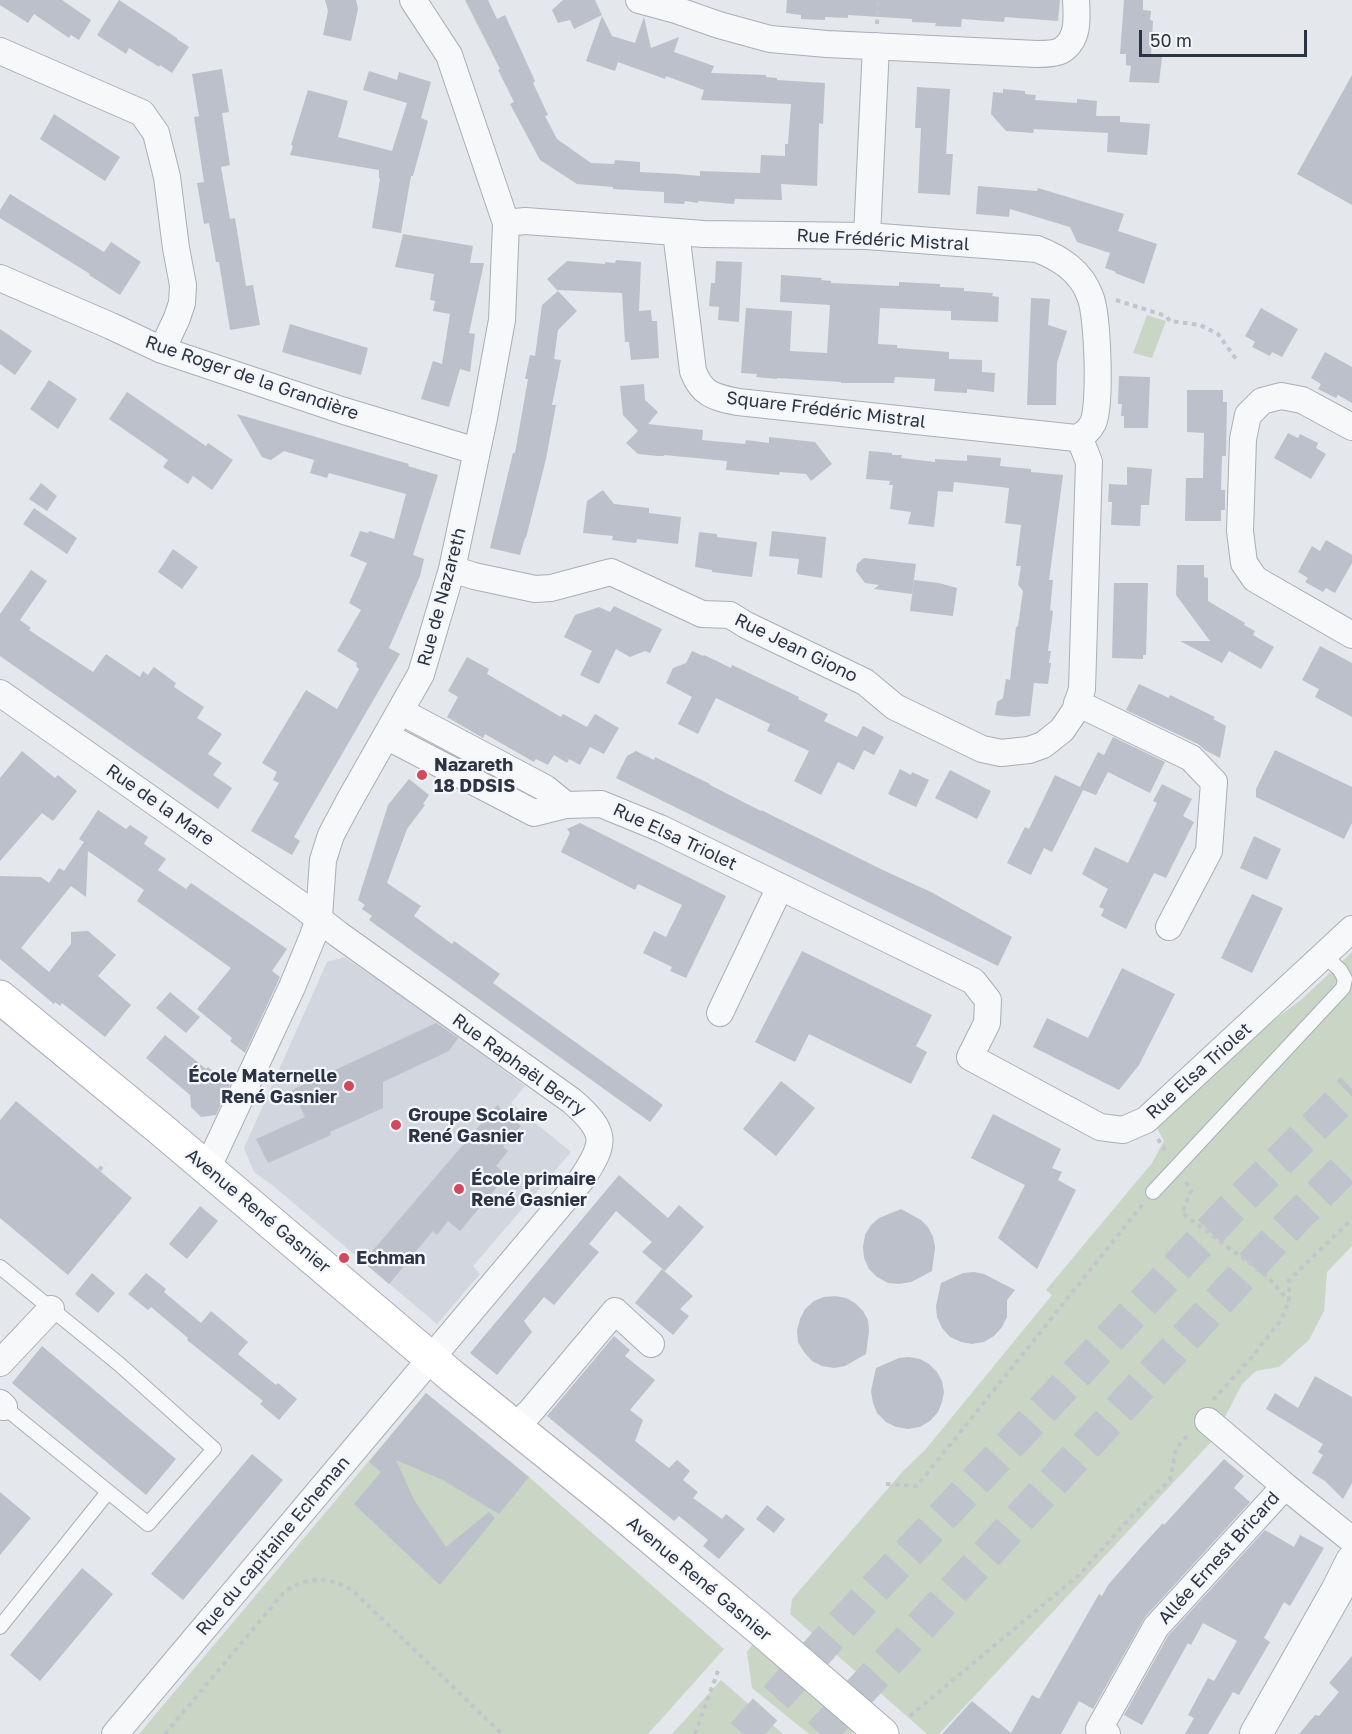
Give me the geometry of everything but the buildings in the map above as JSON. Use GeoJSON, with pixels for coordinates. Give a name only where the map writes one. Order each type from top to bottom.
{"type":"FeatureCollection","features":[{"type":"Feature","properties":{"kind":"main road","name":"Avenue René Gasnier"},"geometry":{"type":"LineString","coordinates":[[0,997],[431,1359],[612,1505],[882,1734]]}},
{"type":"Feature","properties":{"kind":"street","name":"Rue de Nazareth"},"geometry":{"type":"LineString","coordinates":[[207,1169],[292,987],[319,918],[323,860],[331,835],[422,674],[452,569],[502,320],[506,223],[449,55],[413,0]]}},
{"type":"Feature","properties":{"kind":"street"},"geometry":{"type":"LineString","coordinates":[[639,0],[672,5],[719,25],[770,39],[876,37],[1037,54],[1060,51],[1073,39],[1077,19],[1077,0]]}},
{"type":"Feature","properties":{"kind":"street"},"geometry":{"type":"LineString","coordinates":[[867,236],[876,37]]}},
{"type":"Feature","properties":{"kind":"street"},"geometry":{"type":"LineString","coordinates":[[0,51],[142,113],[156,133],[167,177],[183,285],[182,303],[162,350]]}},
{"type":"Feature","properties":{"kind":"street","name":"Rue Frédéric Mistral"},"geometry":{"type":"LineString","coordinates":[[506,223],[525,221],[704,234],[867,236],[1037,249],[1072,268],[1090,294],[1095,314],[1097,411],[1089,430],[1076,438]]}},
{"type":"Feature","properties":{"kind":"street","name":"Square Frédéric Mistral"},"geometry":{"type":"LineString","coordinates":[[676,232],[693,371],[700,387],[707,393],[721,399],[738,402],[1076,438]]}},
{"type":"Feature","properties":{"kind":"street","name":"Rue Roger de la Grandière"},"geometry":{"type":"LineString","coordinates":[[0,278],[162,350],[341,410],[476,451]]}},
{"type":"Feature","properties":{"kind":"street"},"geometry":{"type":"LineString","coordinates":[[1352,427],[1302,400],[1281,396],[1262,401],[1248,415],[1243,439],[1240,531],[1245,563],[1254,579],[1352,635]]}},
{"type":"Feature","properties":{"kind":"street","name":"Rue Jean Giono"},"geometry":{"type":"LineString","coordinates":[[452,569],[534,589],[551,588],[611,572],[702,614],[730,615],[746,625],[866,682],[895,707],[982,749],[1001,753],[1029,750],[1043,744],[1062,730],[1075,711],[1082,689],[1089,462],[1082,444],[1076,438]]}},
{"type":"Feature","properties":{"kind":"street","name":"Rue de la Mare"},"geometry":{"type":"LineString","coordinates":[[0,693],[319,918]]}},
{"type":"Feature","properties":{"kind":"street"},"geometry":{"type":"LineString","coordinates":[[1077,703],[1191,758],[1214,782],[1209,851],[1168,927]]}},
{"type":"Feature","properties":{"kind":"street"},"geometry":{"type":"LineString","coordinates":[[400,711],[545,788],[566,805]]}},
{"type":"Feature","properties":{"kind":"street","name":"Rue Elsa Triolet"},"geometry":{"type":"LineString","coordinates":[[386,736],[534,813],[566,805],[601,804],[662,829],[973,981],[988,1000],[987,1023],[970,1057],[1100,1127],[1123,1130],[1146,1120],[1352,929]]}},
{"type":"Feature","properties":{"kind":"street"},"geometry":{"type":"LineString","coordinates":[[720,1013],[780,887]]}},
{"type":"Feature","properties":{"kind":"street","name":"Rue Raphaël Berry"},"geometry":{"type":"LineString","coordinates":[[319,918],[338,934],[572,1101],[589,1116],[598,1130],[600,1147],[581,1180],[431,1359]]}},
{"type":"Feature","properties":{"kind":"street"},"geometry":{"type":"LineString","coordinates":[[0,1363],[51,1309]]}},
{"type":"Feature","properties":{"kind":"street"},"geometry":{"type":"LineString","coordinates":[[514,1427],[530,1412],[615,1311],[651,1344]]}},
{"type":"Feature","properties":{"kind":"street","name":"Rue du capitaine Echeman"},"geometry":{"type":"LineString","coordinates":[[115,1734],[431,1359]]}},
{"type":"Feature","properties":{"kind":"street"},"geometry":{"type":"LineString","coordinates":[[1208,1421],[1285,1486]]}},
{"type":"Feature","properties":{"kind":"street","name":"Allée Ernest Bricard"},"geometry":{"type":"LineString","coordinates":[[1107,1734],[1099,1730],[1156,1627],[1285,1486],[1352,1540]]}},
{"type":"Feature","properties":{"kind":"street"},"geometry":{"type":"LineString","coordinates":[[1256,1734],[1352,1561]]}},
{"type":"Feature","properties":{"kind":"lane"},"geometry":{"type":"LineString","coordinates":[[1153,1191],[1343,988],[1345,979],[1340,970],[1324,955]]}},
{"type":"Feature","properties":{"kind":"lane"},"geometry":{"type":"LineString","coordinates":[[0,1266],[119,1364],[214,1449],[148,1524],[2,1408]]}},
{"type":"Feature","properties":{"kind":"lane"},"geometry":{"type":"LineString","coordinates":[[0,1627],[108,1492]]}},
{"type":"Feature","properties":{"kind":"path"},"geometry":{"type":"LineString","coordinates":[[876,37],[878,0]]}},
{"type":"Feature","properties":{"kind":"path"},"geometry":{"type":"LineString","coordinates":[[1112,299],[1166,316],[1170,321],[1200,325],[1218,334],[1236,359]]}},
{"type":"Feature","properties":{"kind":"path"},"geometry":{"type":"LineString","coordinates":[[1146,1120],[1191,1191],[1182,1213],[1268,1276],[1289,1301]]}},
{"type":"Feature","properties":{"kind":"path"},"geometry":{"type":"LineString","coordinates":[[99,1170],[105,1163]]}},
{"type":"Feature","properties":{"kind":"path"},"geometry":{"type":"LineString","coordinates":[[886,1484],[917,1486],[1153,1191]]}},
{"type":"Feature","properties":{"kind":"path"},"geometry":{"type":"LineString","coordinates":[[910,1716],[1079,1575],[1130,1518],[1170,1480],[1176,1449],[1192,1430],[1208,1421],[1213,1399],[1252,1357],[1281,1320],[1289,1301],[1289,1280],[1352,1219]]}},
{"type":"Feature","properties":{"kind":"path"},"geometry":{"type":"LineString","coordinates":[[165,1734],[285,1591],[296,1584],[321,1579],[332,1580],[352,1590],[502,1734]]}},
{"type":"Feature","properties":{"kind":"path"},"geometry":{"type":"LineString","coordinates":[[695,1734],[718,1671]]}},
{"type":"Feature","properties":{"kind":"shaded area","name":"Groupe Scolaire René Gasnier"},"geometry":{"type":"Polygon","coordinates":[[[344,957],[411,1002],[525,1086],[511,1103],[571,1152],[473,1266],[480,1274],[437,1324],[254,1172],[244,1148],[327,962],[344,957]]]}},
{"type":"Feature","properties":{"kind":"green space"},"geometry":{"type":"Polygon","coordinates":[[[1147,315],[1166,321],[1152,358],[1133,353],[1147,315]]]}},
{"type":"Feature","properties":{"kind":"green space"},"geometry":{"type":"Polygon","coordinates":[[[1352,952],[1352,1246],[1327,1272],[1324,1311],[1309,1340],[1279,1367],[1256,1371],[1242,1384],[1213,1440],[939,1734],[927,1734],[790,1614],[792,1599],[903,1471],[925,1450],[1052,1295],[1046,1290],[1152,1163],[1164,1141],[1155,1124],[1253,1036],[1302,999],[1352,952]]]}},
{"type":"Feature","properties":{"kind":"green space"},"geometry":{"type":"Polygon","coordinates":[[[426,1393],[529,1477],[724,1649],[648,1734],[139,1734],[426,1393]]]}},
{"type":"Feature","properties":{"kind":"green space"},"geometry":{"type":"Polygon","coordinates":[[[752,1645],[855,1730],[851,1734],[809,1734],[752,1688],[747,1652],[752,1645]]]}},
{"type":"Feature","properties":{"kind":"green space"},"geometry":{"type":"Polygon","coordinates":[[[721,1680],[783,1734],[672,1734],[721,1680]]]}},
{"type":"Feature","properties":{"kind":"tunnel"},"geometry":{"type":"LineString","coordinates":[[743,1734],[864,1600],[1230,1210],[1352,1089]]}},
{"type":"Feature","properties":{"kind":"tunnel"},"geometry":{"type":"LineString","coordinates":[[820,1734],[1283,1231],[1352,1161]]}},
{"type":"Feature","properties":{"kind":"place","name":"Nazareth 18 DDSIS"},"geometry":{"type":"Point","coordinates":[422,775]}},
{"type":"Feature","properties":{"kind":"place","name":"École Maternelle René Gasnier"},"geometry":{"type":"Point","coordinates":[349,1086]}},
{"type":"Feature","properties":{"kind":"place","name":"Groupe Scolaire René Gasnier"},"geometry":{"type":"Point","coordinates":[396,1125]}},
{"type":"Feature","properties":{"kind":"place","name":"École primaire René Gasnier"},"geometry":{"type":"Point","coordinates":[459,1189]}},
{"type":"Feature","properties":{"kind":"place","name":"Echman"},"geometry":{"type":"Point","coordinates":[344,1258]}}]}
